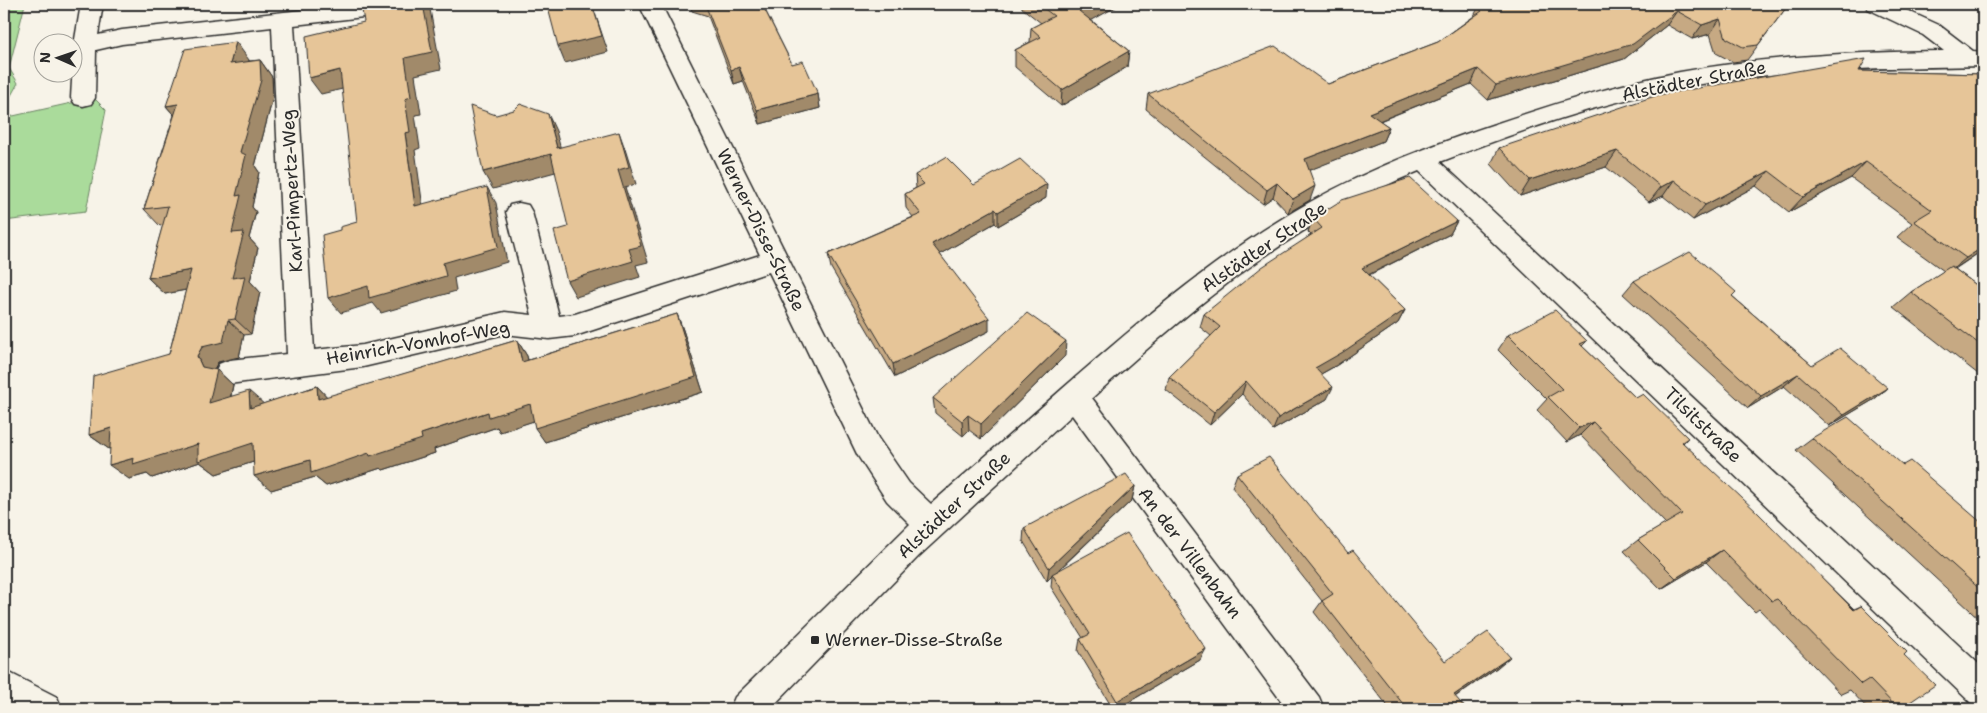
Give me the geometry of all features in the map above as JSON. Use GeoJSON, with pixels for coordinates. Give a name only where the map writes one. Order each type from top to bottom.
{"type":"FeatureCollection","features":[{"type":"Feature","properties":{"kind":"street"},"geometry":{"type":"LineString","coordinates":[[83,98],[86,63],[85,45],[92,4]]}},
{"type":"Feature","properties":{"kind":"street"},"geometry":{"type":"LineString","coordinates":[[85,45],[122,36],[283,20],[416,4]]}},
{"type":"Feature","properties":{"kind":"street","name":"Werner-Disse-Straße"},"geometry":{"type":"LineString","coordinates":[[650,4],[868,447],[898,492],[931,524]]}},
{"type":"Feature","properties":{"kind":"street"},"geometry":{"type":"LineString","coordinates":[[1876,4],[1931,30],[1976,59]]}},
{"type":"Feature","properties":{"kind":"street","name":"Karl-Pimpertz-Weg"},"geometry":{"type":"LineString","coordinates":[[283,20],[301,363]]}},
{"type":"Feature","properties":{"kind":"street","name":"Alstädter Straße"},"geometry":{"type":"LineString","coordinates":[[747,709],[856,597],[931,524],[1169,313],[1261,244],[1330,202],[1422,159],[1520,124],[1625,93],[1705,75],[1784,64],[1976,59]]}},
{"type":"Feature","properties":{"kind":"street","name":"Tilsitstraße"},"geometry":{"type":"LineString","coordinates":[[1422,159],[1983,691]]}},
{"type":"Feature","properties":{"kind":"street"},"geometry":{"type":"LineString","coordinates":[[519,212],[549,328]]}},
{"type":"Feature","properties":{"kind":"street","name":"Heinrich-Vomhof-Weg"},"geometry":{"type":"LineString","coordinates":[[229,372],[363,356],[505,323],[549,328],[575,324],[775,260]]}},
{"type":"Feature","properties":{"kind":"street","name":"An der Villenbahn"},"geometry":{"type":"LineString","coordinates":[[1074,396],[1307,709]]}},
{"type":"Feature","properties":{"kind":"street"},"geometry":{"type":"LineString","coordinates":[[4,687],[45,709]]}},
{"type":"Feature","properties":{"kind":"green space"},"geometry":{"type":"Polygon","coordinates":[[[4,4],[25,4],[9,68],[18,83],[4,108],[4,4]]]}},
{"type":"Feature","properties":{"kind":"green space"},"geometry":{"type":"Polygon","coordinates":[[[94,98],[106,110],[86,211],[4,221],[4,118],[94,98]]]}},
{"type":"Feature","properties":{"kind":"building"},"geometry":{"type":"Polygon","coordinates":[[[361,4],[423,4],[432,52],[405,58],[411,97],[405,99],[410,132],[405,133],[415,206],[487,187],[498,247],[443,263],[446,276],[369,298],[368,286],[328,298],[322,235],[340,230],[340,227],[357,222],[340,70],[309,78],[306,36],[364,22],[361,4]]]}},
{"type":"Feature","properties":{"kind":"building"},"geometry":{"type":"Polygon","coordinates":[[[547,4],[592,4],[602,36],[558,46],[547,4]]]}},
{"type":"Feature","properties":{"kind":"building"},"geometry":{"type":"Polygon","coordinates":[[[705,4],[762,4],[792,64],[803,61],[818,94],[757,110],[739,67],[731,70],[705,4]]]}},
{"type":"Feature","properties":{"kind":"building"},"geometry":{"type":"Polygon","coordinates":[[[1038,4],[1092,4],[1079,11],[1129,51],[1062,90],[1015,50],[1041,37],[1031,28],[1054,16],[1038,4]]]}},
{"type":"Feature","properties":{"kind":"building"},"geometry":{"type":"Polygon","coordinates":[[[1485,4],[1789,4],[1758,45],[1743,47],[1726,38],[1720,19],[1702,25],[1677,11],[1633,44],[1496,85],[1478,69],[1369,113],[1389,127],[1305,159],[1315,186],[1293,199],[1277,183],[1267,190],[1148,94],[1275,46],[1328,84],[1438,42],[1482,11],[1478,8],[1485,4]]]}},
{"type":"Feature","properties":{"kind":"building"},"geometry":{"type":"Polygon","coordinates":[[[236,42],[230,64],[260,60],[261,80],[240,152],[246,155],[236,196],[241,195],[232,233],[244,232],[232,278],[245,276],[235,319],[228,320],[223,342],[202,347],[197,356],[202,367],[217,370],[209,403],[249,391],[250,408],[317,386],[318,399],[517,340],[522,362],[677,314],[696,377],[535,428],[530,404],[489,417],[488,412],[421,434],[422,439],[370,456],[369,453],[311,473],[310,460],[254,476],[253,443],[198,461],[198,444],[133,464],[134,458],[109,465],[111,428],[89,435],[93,376],[169,354],[191,270],[148,278],[168,206],[144,209],[178,104],[166,106],[185,49],[236,42]]]}},
{"type":"Feature","properties":{"kind":"building"},"geometry":{"type":"Polygon","coordinates":[[[1866,59],[1859,71],[1983,74],[1983,247],[1966,258],[1914,221],[1932,210],[1866,162],[1803,197],[1769,171],[1705,205],[1674,180],[1661,187],[1617,151],[1530,180],[1499,148],[1658,95],[1866,59]]]}},
{"type":"Feature","properties":{"kind":"building"},"geometry":{"type":"Polygon","coordinates":[[[520,104],[548,114],[557,148],[619,132],[629,167],[618,170],[641,246],[629,249],[633,261],[567,281],[554,231],[568,227],[551,154],[483,172],[470,106],[496,115],[514,110],[520,104]]]}},
{"type":"Feature","properties":{"kind":"building"},"geometry":{"type":"Polygon","coordinates":[[[946,157],[974,185],[1020,159],[1047,184],[998,212],[995,209],[932,244],[989,318],[893,364],[828,254],[921,214],[905,194],[924,184],[915,175],[946,157]]]}},
{"type":"Feature","properties":{"kind":"building"},"geometry":{"type":"Polygon","coordinates":[[[1410,178],[1457,221],[1362,268],[1405,310],[1343,352],[1315,368],[1333,387],[1278,418],[1246,381],[1214,412],[1169,377],[1220,327],[1204,314],[1262,267],[1322,228],[1313,218],[1342,200],[1410,178]]]}},
{"type":"Feature","properties":{"kind":"building"},"geometry":{"type":"Polygon","coordinates":[[[1690,252],[1736,292],[1732,296],[1812,365],[1840,348],[1888,388],[1844,415],[1798,374],[1761,396],[1634,281],[1690,252]]]}},
{"type":"Feature","properties":{"kind":"building"},"geometry":{"type":"Polygon","coordinates":[[[1951,266],[1983,290],[1983,347],[1911,292],[1951,266]]]}},
{"type":"Feature","properties":{"kind":"building"},"geometry":{"type":"Polygon","coordinates":[[[1555,310],[1587,341],[1580,344],[1636,398],[1643,394],[1688,438],[1682,442],[1757,512],[1854,610],[1861,606],[1907,652],[1904,655],[1935,685],[1898,709],[1869,679],[1861,684],[1777,599],[1772,601],[1722,550],[1676,578],[1638,540],[1682,514],[1593,422],[1579,428],[1548,397],[1562,389],[1508,335],[1555,310]]]}},
{"type":"Feature","properties":{"kind":"building"},"geometry":{"type":"Polygon","coordinates":[[[1027,313],[1066,341],[981,424],[968,415],[962,421],[933,398],[1027,313]]]}},
{"type":"Feature","properties":{"kind":"building"},"geometry":{"type":"Polygon","coordinates":[[[1848,417],[1903,465],[1910,461],[1983,524],[1983,592],[1812,438],[1848,417]]]}},
{"type":"Feature","properties":{"kind":"building"},"geometry":{"type":"Polygon","coordinates":[[[1269,457],[1348,553],[1353,550],[1445,661],[1488,632],[1510,657],[1454,695],[1466,709],[1407,709],[1322,601],[1333,594],[1237,474],[1269,457]]]}},
{"type":"Feature","properties":{"kind":"building"},"geometry":{"type":"Polygon","coordinates":[[[1126,474],[1135,486],[1049,568],[1024,528],[1126,474]]]}},
{"type":"Feature","properties":{"kind":"building"},"geometry":{"type":"Polygon","coordinates":[[[1127,533],[1206,649],[1117,701],[1080,639],[1090,634],[1052,574],[1127,533]]]}},
{"type":"Feature","properties":{"kind":"building"},"geometry":{"type":"Polygon","coordinates":[[[1249,705],[1252,709],[1241,709],[1249,705]]]}},
{"type":"Feature","properties":{"kind":"place","name":"Werner-Disse-Straße"},"geometry":{"type":"Point","coordinates":[815,640]}}]}
